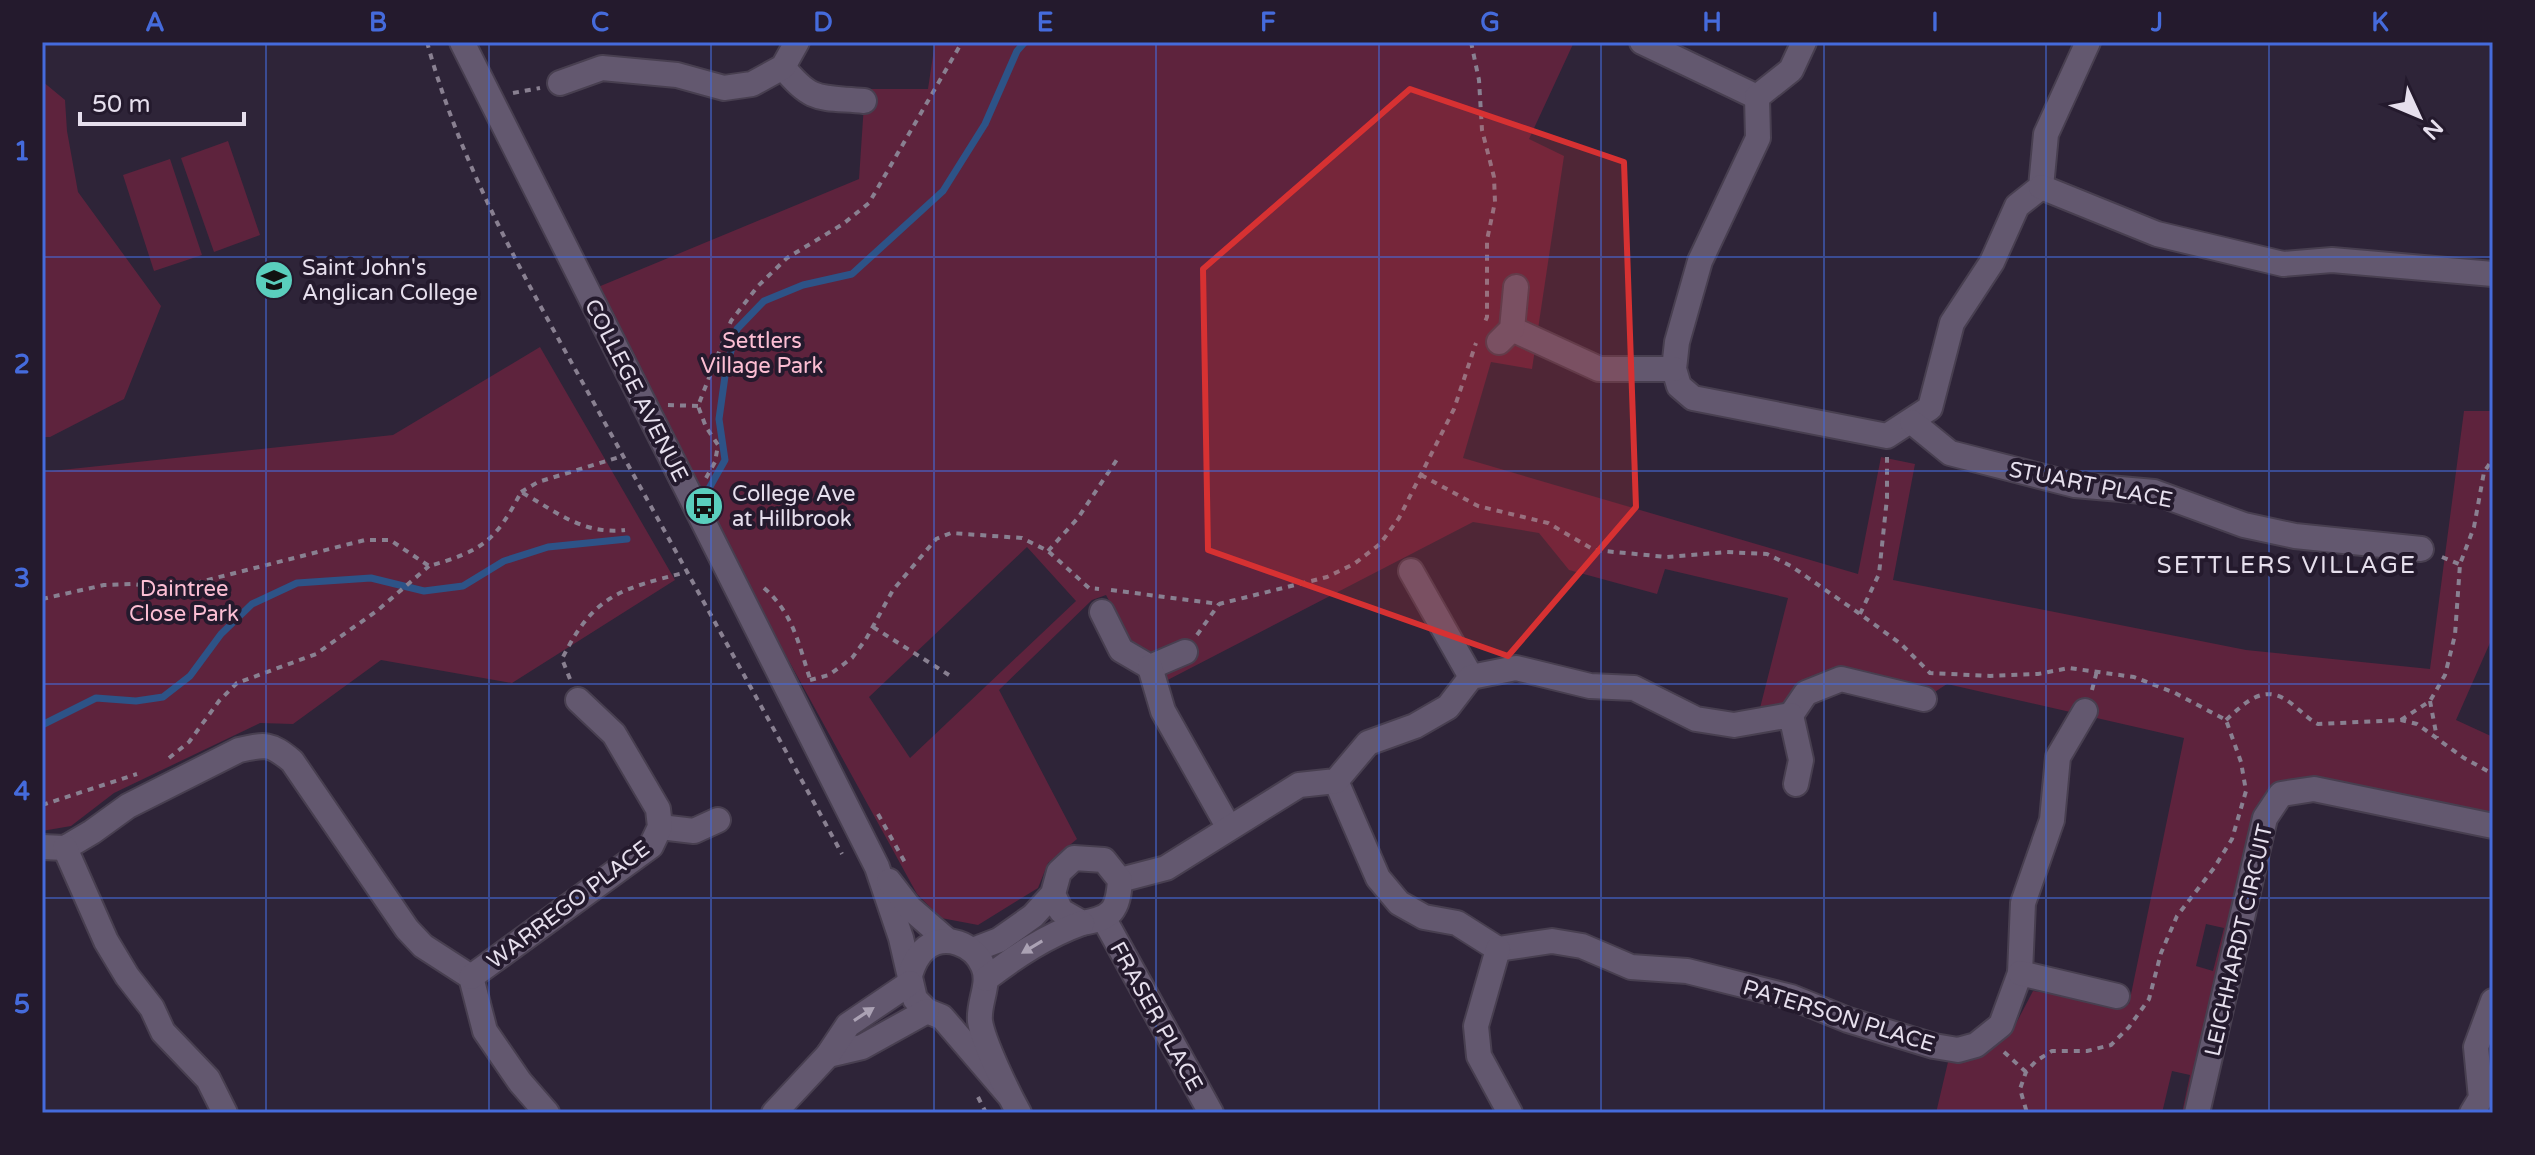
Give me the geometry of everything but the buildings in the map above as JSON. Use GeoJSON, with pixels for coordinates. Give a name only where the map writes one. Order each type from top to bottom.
{"type":"FeatureCollection","features":[{"type":"Feature","properties":{"kind":"street","name":"COLLEGE AVENUE"},"geometry":{"type":"LineString","coordinates":[[462,42],[877,867],[915,999],[934,1014],[1014,1103]]}},
{"type":"Feature","properties":{"kind":"street"},"geometry":{"type":"LineString","coordinates":[[560,83],[602,68],[677,75],[724,88],[752,84],[783,67],[797,42]]}},
{"type":"Feature","properties":{"kind":"street"},"geometry":{"type":"LineString","coordinates":[[1642,42],[1757,97]]}},
{"type":"Feature","properties":{"kind":"street"},"geometry":{"type":"LineString","coordinates":[[1757,97],[1791,70],[1804,42]]}},
{"type":"Feature","properties":{"kind":"street"},"geometry":{"type":"LineString","coordinates":[[1757,97],[1758,138],[1700,261],[1677,342],[1674,369],[1679,386],[1693,398],[1887,436],[1930,408],[1952,323],[1992,262],[2017,206],[2041,187],[2046,134],[2088,42]]}},
{"type":"Feature","properties":{"kind":"street"},"geometry":{"type":"LineString","coordinates":[[783,67],[798,86],[812,96],[864,101]]}},
{"type":"Feature","properties":{"kind":"street"},"geometry":{"type":"LineString","coordinates":[[2041,187],[2157,234],[2283,264],[2332,260],[2493,274]]}},
{"type":"Feature","properties":{"kind":"street"},"geometry":{"type":"LineString","coordinates":[[1516,287],[1506,336],[1599,369],[1674,369]]}},
{"type":"Feature","properties":{"kind":"street","name":"STUART PLACE"},"geometry":{"type":"LineString","coordinates":[[1912,422],[1950,453],[2075,485],[2154,492],[2244,525],[2295,536],[2421,549]]}},
{"type":"Feature","properties":{"kind":"street"},"geometry":{"type":"LineString","coordinates":[[1411,571],[1471,677]]}},
{"type":"Feature","properties":{"kind":"street"},"geometry":{"type":"LineString","coordinates":[[1102,612],[1121,650],[1150,667],[1163,711],[1229,828]]}},
{"type":"Feature","properties":{"kind":"street"},"geometry":{"type":"LineString","coordinates":[[1150,667],[1185,652]]}},
{"type":"Feature","properties":{"kind":"street"},"geometry":{"type":"LineString","coordinates":[[1120,880],[1166,868],[1299,785],[1336,781],[1368,743],[1415,726],[1448,707],[1471,677],[1516,668],[1590,686],[1634,688],[1696,719],[1734,725],[1791,715],[1806,693],[1841,679],[1924,699]]}},
{"type":"Feature","properties":{"kind":"street","name":"WARREGO PLACE"},"geometry":{"type":"LineString","coordinates":[[471,977],[651,846],[660,827],[658,809],[614,734],[578,700]]}},
{"type":"Feature","properties":{"kind":"street"},"geometry":{"type":"LineString","coordinates":[[1989,1037],[2001,1025],[2020,973],[2023,903],[2052,820],[2058,757],[2085,711]]}},
{"type":"Feature","properties":{"kind":"street"},"geometry":{"type":"LineString","coordinates":[[1791,715],[1801,760],[1796,784]]}},
{"type":"Feature","properties":{"kind":"street"},"geometry":{"type":"LineString","coordinates":[[225,1113],[208,1079],[163,1032],[152,1008],[127,976],[54,847],[92,832],[128,806],[239,750],[257,746],[275,747],[292,761],[407,929],[423,946],[471,977],[485,1031],[520,1082],[547,1113]]}},
{"type":"Feature","properties":{"kind":"street"},"geometry":{"type":"LineString","coordinates":[[1336,781],[1378,878],[1399,903],[1424,917],[1457,923],[1498,949],[1476,1026],[1479,1056],[1510,1113]]}},
{"type":"Feature","properties":{"kind":"street","name":"LEICHHARDT CIRCUIT"},"geometry":{"type":"LineString","coordinates":[[2197,1113],[2265,818],[2281,794],[2314,789],[2493,826]]}},
{"type":"Feature","properties":{"kind":"street","name":"WARREGO PLACE"},"geometry":{"type":"LineString","coordinates":[[660,827],[694,831],[718,820]]}},
{"type":"Feature","properties":{"kind":"street"},"geometry":{"type":"LineString","coordinates":[[828,1055],[862,1047],[934,1014],[960,1016],[972,1009],[984,989],[1009,961],[1055,933],[1093,921],[1118,903],[1120,880],[1104,860],[1074,858],[1059,872],[1053,894],[1022,924],[999,940],[973,950]]}},
{"type":"Feature","properties":{"kind":"street","name":"COLLEGE AVENUE"},"geometry":{"type":"LineString","coordinates":[[877,867],[910,908],[948,941],[961,943],[973,950],[983,965],[980,1022],[1014,1103]]}},
{"type":"Feature","properties":{"kind":"street"},"geometry":{"type":"LineString","coordinates":[[1053,894],[1061,911],[1093,921]]}},
{"type":"Feature","properties":{"kind":"street","name":"FRASER PLACE"},"geometry":{"type":"LineString","coordinates":[[1093,921],[1211,1113]]}},
{"type":"Feature","properties":{"kind":"street"},"geometry":{"type":"LineString","coordinates":[[774,1113],[828,1055],[848,1025],[910,979],[914,962],[926,948],[948,941]]}},
{"type":"Feature","properties":{"kind":"street","name":"PATERSON PLACE"},"geometry":{"type":"LineString","coordinates":[[1498,949],[1552,941],[1582,946],[1631,967],[1687,971],[1791,997],[1848,1020],[1934,1046],[1958,1050],[1989,1037]]}},
{"type":"Feature","properties":{"kind":"street"},"geometry":{"type":"LineString","coordinates":[[2020,973],[2117,996]]}},
{"type":"Feature","properties":{"kind":"street"},"geometry":{"type":"LineString","coordinates":[[2482,1104],[2476,1047],[2493,1001]]}},
{"type":"Feature","properties":{"kind":"path"},"geometry":{"type":"LineString","coordinates":[[427,42],[441,94],[475,179],[529,284],[849,866]]}},
{"type":"Feature","properties":{"kind":"path"},"geometry":{"type":"LineString","coordinates":[[703,484],[715,462],[718,445],[706,427],[698,406],[731,321],[758,286],[787,258],[843,224],[869,203],[962,42]]}},
{"type":"Feature","properties":{"kind":"path"},"geometry":{"type":"LineString","coordinates":[[810,680],[829,675],[852,658],[893,590],[936,539],[951,533],[1022,538],[1048,551],[1089,588],[1219,604],[1327,577],[1354,564],[1380,544],[1399,518],[1454,409],[1469,359],[1487,317],[1487,240],[1495,202],[1494,177],[1482,130],[1479,80],[1471,42]]}},
{"type":"Feature","properties":{"kind":"path"},"geometry":{"type":"LineString","coordinates":[[661,405],[698,406]]}},
{"type":"Feature","properties":{"kind":"path"},"geometry":{"type":"LineString","coordinates":[[1860,614],[1879,574],[1887,498],[1887,436]]}},
{"type":"Feature","properties":{"kind":"path"},"geometry":{"type":"LineString","coordinates":[[168,759],[189,742],[219,701],[237,683],[316,654],[378,610],[429,566],[460,557],[489,540],[504,525],[521,492],[538,482],[623,456]]}},
{"type":"Feature","properties":{"kind":"path"},"geometry":{"type":"LineString","coordinates":[[1048,551],[1078,518],[1118,458]]}},
{"type":"Feature","properties":{"kind":"path"},"geometry":{"type":"LineString","coordinates":[[2401,720],[2430,701],[2445,675],[2455,635],[2460,564],[2474,527],[2484,472],[2493,459]]}},
{"type":"Feature","properties":{"kind":"path"},"geometry":{"type":"LineString","coordinates":[[1421,475],[1478,506],[1548,523],[1594,550],[1667,557],[1726,552],[1767,554],[1791,566],[1860,614],[1901,644],[1930,673],[1990,676],[2038,674],[2069,668],[2134,677],[2175,693],[2226,720],[2241,762],[2246,791],[2232,839],[2177,916],[2161,953],[2149,999],[2129,1027],[2111,1045],[2087,1051],[2052,1051],[2036,1061],[2026,1072],[2020,1089],[2027,1113]]}},
{"type":"Feature","properties":{"kind":"path"},"geometry":{"type":"LineString","coordinates":[[521,492],[587,529],[609,532],[625,530]]}},
{"type":"Feature","properties":{"kind":"path"},"geometry":{"type":"LineString","coordinates":[[42,599],[104,585],[133,584],[172,589],[365,540],[390,540],[429,566]]}},
{"type":"Feature","properties":{"kind":"path"},"geometry":{"type":"LineString","coordinates":[[578,700],[562,659],[578,627],[595,609],[619,593],[687,572]]}},
{"type":"Feature","properties":{"kind":"path"},"geometry":{"type":"LineString","coordinates":[[1185,652],[1219,604]]}},
{"type":"Feature","properties":{"kind":"path"},"geometry":{"type":"LineString","coordinates":[[873,627],[949,675]]}},
{"type":"Feature","properties":{"kind":"path"},"geometry":{"type":"LineString","coordinates":[[2226,720],[2247,701],[2271,694],[2282,696],[2318,724],[2401,720],[2417,724],[2464,758],[2493,774]]}},
{"type":"Feature","properties":{"kind":"path"},"geometry":{"type":"LineString","coordinates":[[2430,701],[2437,738]]}},
{"type":"Feature","properties":{"kind":"path"},"geometry":{"type":"LineString","coordinates":[[42,805],[142,772]]}},
{"type":"Feature","properties":{"kind":"path"},"geometry":{"type":"LineString","coordinates":[[1989,1037],[2026,1072]]}},
{"type":"Feature","properties":{"kind":"path"},"geometry":{"type":"LineString","coordinates":[[974,1089],[986,1113]]}},
{"type":"Feature","properties":{"kind":"highlighted area"},"geometry":{"type":"Polygon","coordinates":[[[1410,89],[1624,162],[1636,507],[1508,656],[1208,550],[1203,269],[1410,89]]]}},
{"type":"Feature","properties":{"kind":"green space","name":"Settlers Village Park"},"geometry":{"type":"Polygon","coordinates":[[[935,42],[1574,42],[1529,139],[1564,156],[1532,369],[1491,362],[1463,458],[1858,574],[1881,457],[1915,464],[1893,580],[2246,650],[2430,669],[2464,411],[2493,411],[2493,636],[2456,720],[2493,737],[2493,826],[2281,794],[2197,1113],[2182,1113],[2190,1075],[2172,1071],[2162,1113],[1936,1113],[1948,1062],[1980,1057],[2011,1033],[2033,991],[2129,1004],[2184,738],[1947,684],[1924,699],[1841,679],[1791,715],[1760,708],[1788,598],[1665,569],[1657,594],[1569,570],[1539,533],[1473,522],[1156,686],[1106,595],[1092,600],[999,690],[1077,839],[1048,863],[1038,888],[978,925],[941,918],[917,894],[586,292],[859,179],[865,89],[928,89],[935,42]],[[1027,547],[869,697],[910,758],[1076,601],[1027,547]],[[2206,924],[2196,966],[2213,971],[2224,928],[2206,924]]]}},
{"type":"Feature","properties":{"kind":"green space"},"geometry":{"type":"Polygon","coordinates":[[[42,81],[65,100],[78,192],[161,306],[124,399],[50,437],[42,437],[42,81]]]}},
{"type":"Feature","properties":{"kind":"green space"},"geometry":{"type":"Polygon","coordinates":[[[228,141],[260,235],[214,252],[181,158],[228,141]]]}},
{"type":"Feature","properties":{"kind":"green space"},"geometry":{"type":"Polygon","coordinates":[[[170,159],[202,255],[154,271],[123,175],[170,159]]]}},
{"type":"Feature","properties":{"kind":"green space","name":"Daintree Close Park"},"geometry":{"type":"Polygon","coordinates":[[[540,347],[675,580],[512,683],[381,660],[293,724],[260,723],[114,793],[71,826],[42,831],[42,472],[393,435],[540,347]]]}},
{"type":"Feature","properties":{"kind":"waterway"},"geometry":{"type":"LineString","coordinates":[[707,492],[725,460],[719,419],[726,369],[737,329],[764,301],[803,285],[852,274],[943,191],[985,124],[1017,51],[1025,42]]}},
{"type":"Feature","properties":{"kind":"waterway"},"geometry":{"type":"LineString","coordinates":[[42,725],[96,698],[136,701],[163,697],[190,676],[221,634],[252,604],[297,583],[371,578],[424,591],[463,586],[504,561],[548,547],[627,539]]}},
{"type":"Feature","properties":{"kind":"place","name":"Saint John's Anglican College"},"geometry":{"type":"Point","coordinates":[274,280]}},
{"type":"Feature","properties":{"kind":"place","name":"College Ave at Hillbrook"},"geometry":{"type":"Point","coordinates":[704,506]}},
{"type":"Feature","properties":{"kind":"district","name":"SETTLERS VILLAGE"},"geometry":{"type":"Point","coordinates":[2287,565]}}]}
